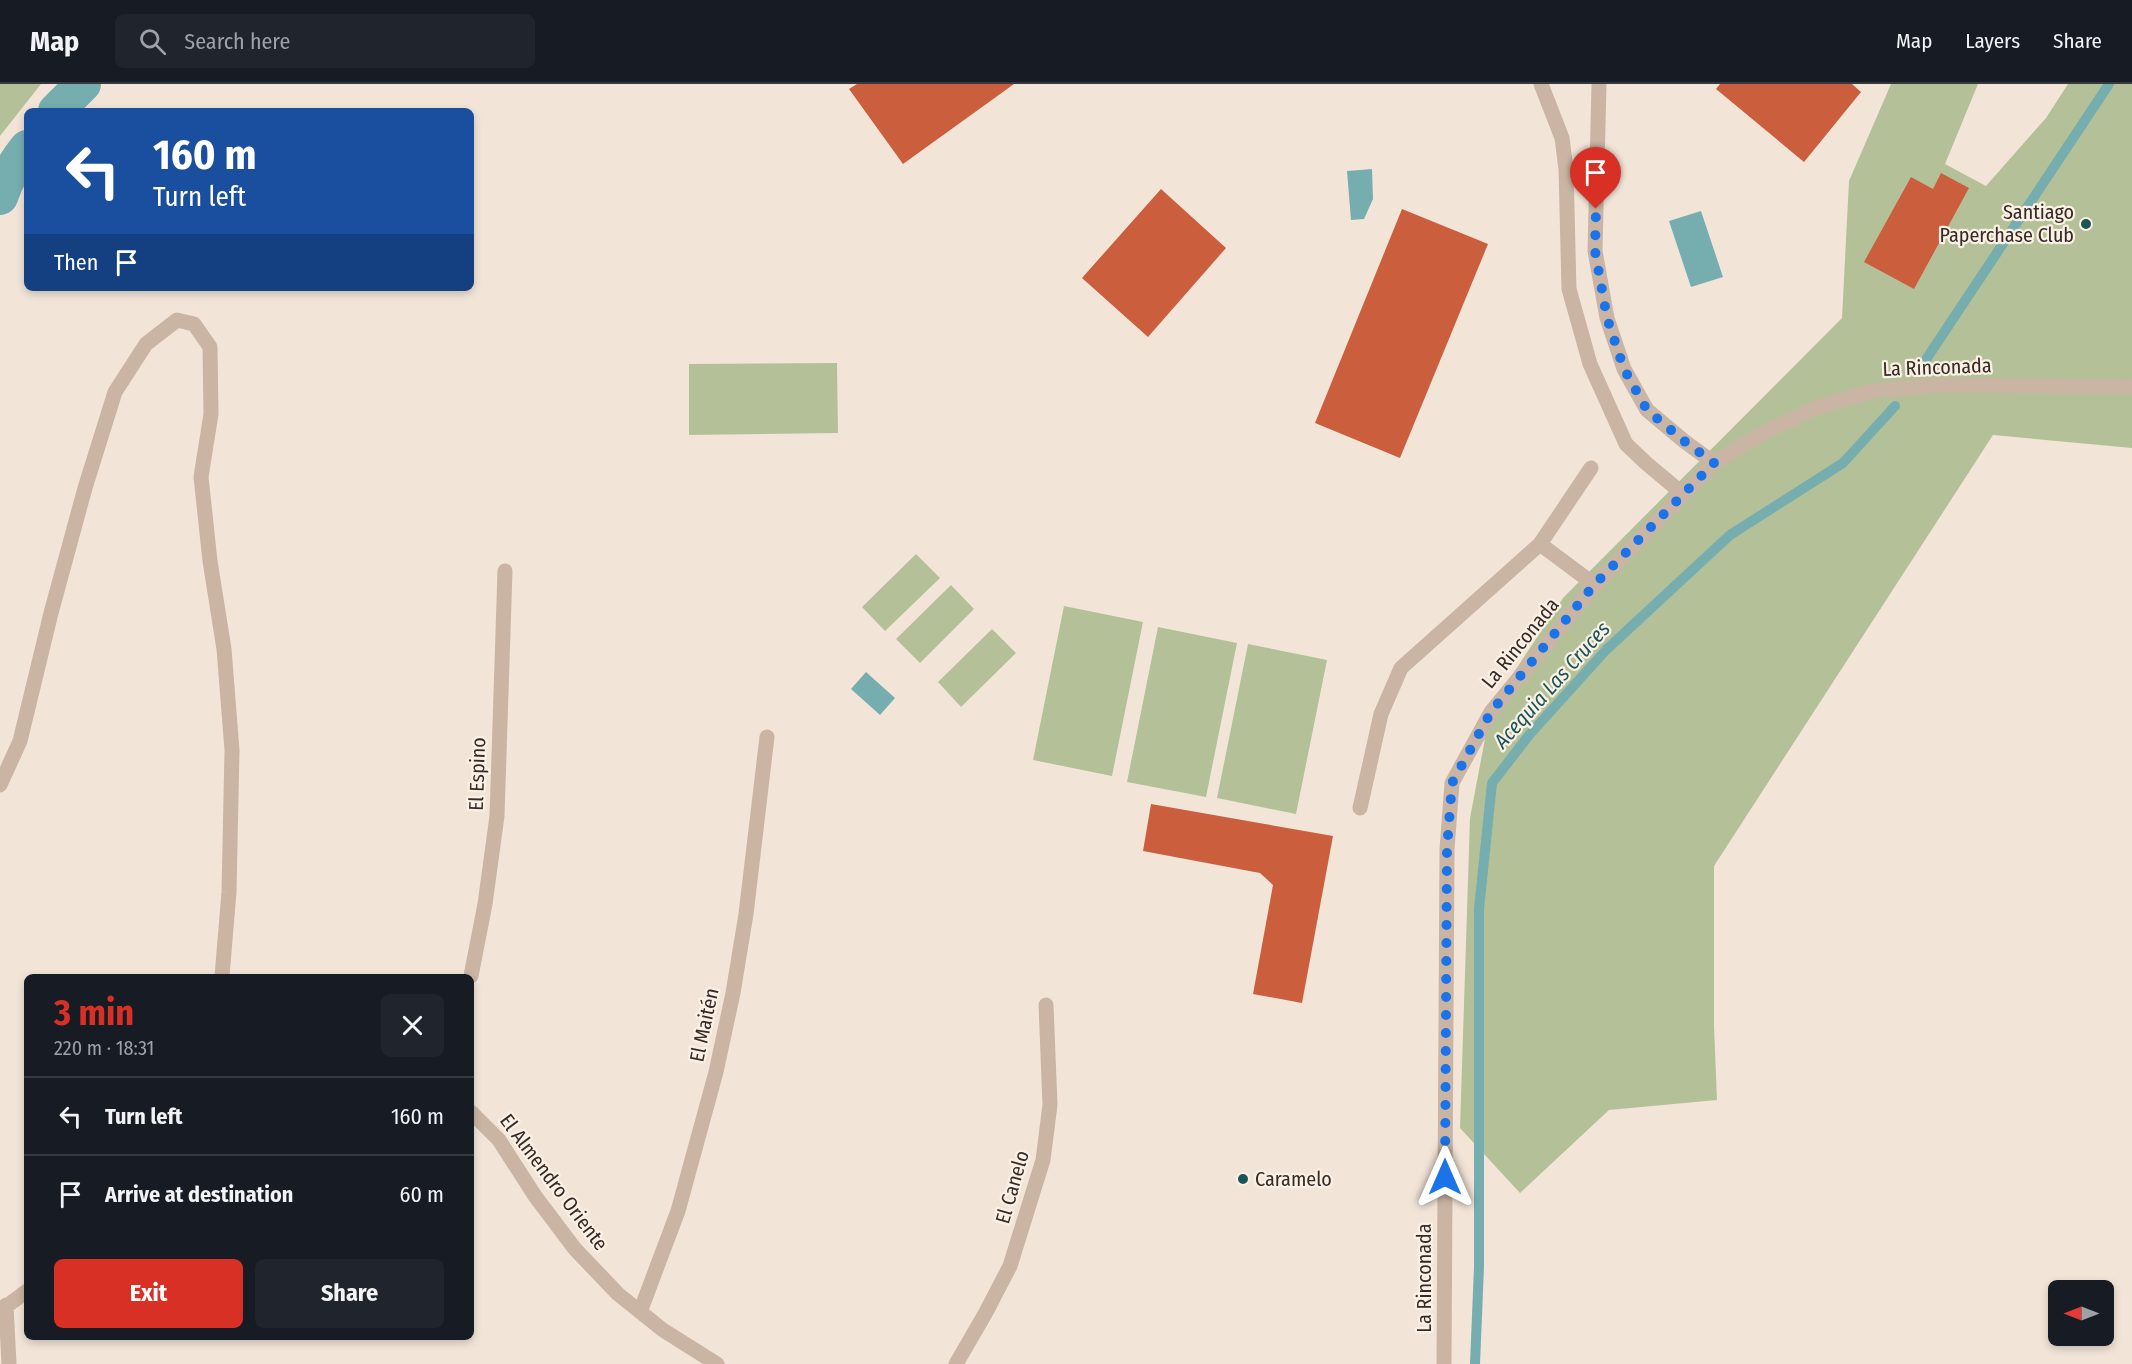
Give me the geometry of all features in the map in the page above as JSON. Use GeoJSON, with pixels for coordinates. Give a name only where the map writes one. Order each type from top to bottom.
{"type":"FeatureCollection","features":[{"type":"Feature","properties":{"kind":"street"},"geometry":{"type":"LineString","coordinates":[[1541,84],[1562,138],[1566,169],[1569,289],[1590,364],[1626,444],[1683,495]]}},
{"type":"Feature","properties":{"kind":"street"},"geometry":{"type":"LineString","coordinates":[[1599,84],[1595,251],[1607,318],[1624,369],[1647,410],[1714,463]]}},
{"type":"Feature","properties":{"kind":"street"},"geometry":{"type":"LineString","coordinates":[[0,785],[20,741],[82,499],[115,393],[146,344],[177,320],[194,324],[210,347],[211,414],[201,477],[210,561],[225,649],[232,750],[229,892],[222,974]]}},
{"type":"Feature","properties":{"kind":"street","name":"La Rinconada"},"geometry":{"type":"LineString","coordinates":[[1444,1364],[1447,849],[1452,783],[1491,712],[1594,585],[1714,463],[1763,433],[1816,408],[1872,391],[1938,385],[2132,387]]}},
{"type":"Feature","properties":{"kind":"street"},"geometry":{"type":"LineString","coordinates":[[1360,808],[1381,714],[1401,668],[1540,544],[1591,468]]}},
{"type":"Feature","properties":{"kind":"street"},"geometry":{"type":"LineString","coordinates":[[1540,544],[1594,585]]}},
{"type":"Feature","properties":{"kind":"street","name":"El Espino"},"geometry":{"type":"LineString","coordinates":[[471,974],[497,816],[505,572]]}},
{"type":"Feature","properties":{"kind":"street","name":"El Maitén"},"geometry":{"type":"LineString","coordinates":[[640,1312],[678,1211],[696,1150],[733,993],[746,914],[766,737]]}},
{"type":"Feature","properties":{"kind":"street","name":"El Canelo"},"geometry":{"type":"LineString","coordinates":[[956,1364],[986,1314],[1010,1266],[1043,1160],[1050,1105],[1046,1005]]}},
{"type":"Feature","properties":{"kind":"street","name":"El Almendro Oriente"},"geometry":{"type":"LineString","coordinates":[[474,1115],[499,1140],[535,1196],[575,1249],[618,1294],[663,1330],[717,1364]]}},
{"type":"Feature","properties":{"kind":"street"},"geometry":{"type":"LineString","coordinates":[[9,1364],[3,1308],[24,1293]]}},
{"type":"Feature","properties":{"kind":"green space"},"geometry":{"type":"Polygon","coordinates":[[[0,84],[41,84],[0,136],[0,84]]]}},
{"type":"Feature","properties":{"kind":"green space"},"geometry":{"type":"Polygon","coordinates":[[[1891,84],[1978,84],[1945,164],[1986,186],[2046,118],[2068,84],[2132,84],[2132,448],[1993,435],[1714,866],[1714,1026],[1717,1100],[1609,1110],[1520,1193],[1460,1128],[1470,818],[1491,707],[1563,598],[1842,318],[1849,181],[1891,84]]]}},
{"type":"Feature","properties":{"kind":"green space"},"geometry":{"type":"Polygon","coordinates":[[[837,363],[838,433],[689,435],[689,364],[837,363]]]}},
{"type":"Feature","properties":{"kind":"green space"},"geometry":{"type":"Polygon","coordinates":[[[916,554],[940,578],[885,631],[862,607],[916,554]]]}},
{"type":"Feature","properties":{"kind":"green space"},"geometry":{"type":"Polygon","coordinates":[[[951,585],[974,609],[920,663],[896,639],[951,585]]]}},
{"type":"Feature","properties":{"kind":"green space"},"geometry":{"type":"Polygon","coordinates":[[[1064,606],[1143,622],[1112,776],[1033,760],[1064,606]]]}},
{"type":"Feature","properties":{"kind":"green space"},"geometry":{"type":"Polygon","coordinates":[[[1158,627],[1237,643],[1206,797],[1127,782],[1158,627]]]}},
{"type":"Feature","properties":{"kind":"green space"},"geometry":{"type":"Polygon","coordinates":[[[992,629],[1016,653],[961,707],[938,682],[992,629]]]}},
{"type":"Feature","properties":{"kind":"green space"},"geometry":{"type":"Polygon","coordinates":[[[1248,644],[1327,660],[1296,814],[1217,798],[1248,644]]]}},
{"type":"Feature","properties":{"kind":"water"},"geometry":{"type":"Polygon","coordinates":[[[1372,169],[1373,199],[1364,219],[1351,220],[1347,171],[1372,169]]]}},
{"type":"Feature","properties":{"kind":"water"},"geometry":{"type":"Polygon","coordinates":[[[1701,211],[1723,277],[1691,287],[1669,221],[1701,211]]]}},
{"type":"Feature","properties":{"kind":"water"},"geometry":{"type":"Polygon","coordinates":[[[866,672],[895,698],[880,715],[851,689],[866,672]]]}},
{"type":"Feature","properties":{"kind":"building"},"geometry":{"type":"Polygon","coordinates":[[[857,84],[1014,84],[903,164],[849,89],[857,84]]]}},
{"type":"Feature","properties":{"kind":"building"},"geometry":{"type":"Polygon","coordinates":[[[1720,84],[1852,84],[1861,92],[1804,162],[1716,89],[1720,84]]]}},
{"type":"Feature","properties":{"kind":"building"},"geometry":{"type":"Polygon","coordinates":[[[1941,173],[1969,188],[1914,289],[1864,262],[1911,177],[1933,189],[1941,173]]]}},
{"type":"Feature","properties":{"kind":"building"},"geometry":{"type":"Polygon","coordinates":[[[1161,189],[1226,248],[1148,337],[1082,278],[1161,189]]]}},
{"type":"Feature","properties":{"kind":"building"},"geometry":{"type":"Polygon","coordinates":[[[1402,209],[1488,244],[1400,458],[1315,423],[1402,209]]]}},
{"type":"Feature","properties":{"kind":"building"},"geometry":{"type":"Polygon","coordinates":[[[1151,804],[1333,836],[1302,1003],[1253,994],[1273,885],[1260,873],[1143,851],[1151,804]]]}},
{"type":"Feature","properties":{"kind":"waterway"},"geometry":{"type":"LineString","coordinates":[[59,108],[83,84]]}},
{"type":"Feature","properties":{"kind":"waterway","name":"Acequia Las Cruces"},"geometry":{"type":"LineString","coordinates":[[1927,358],[2109,84]]}},
{"type":"Feature","properties":{"kind":"waterway"},"geometry":{"type":"LineString","coordinates":[[0,197],[11,171],[24,152]]}},
{"type":"Feature","properties":{"kind":"waterway","name":"Acequia Las Cruces"},"geometry":{"type":"LineString","coordinates":[[1475,1364],[1479,1267],[1479,909],[1492,783],[1530,734],[1606,650],[1730,535],[1843,463],[1895,406]]}},
{"type":"Feature","properties":{"kind":"place","name":"Santiago Paperchase Club"},"geometry":{"type":"Point","coordinates":[2086,224]}},
{"type":"Feature","properties":{"kind":"place","name":"Caramelo"},"geometry":{"type":"Point","coordinates":[1243,1179]}},
{"type":"Feature","properties":{"kind":"route"},"geometry":{"type":"LineString","coordinates":[[1445,1177],[1447,849],[1452,783],[1491,712],[1594,585],[1714,463],[1647,410],[1624,369],[1607,318],[1595,251],[1596,209]]}}]}
